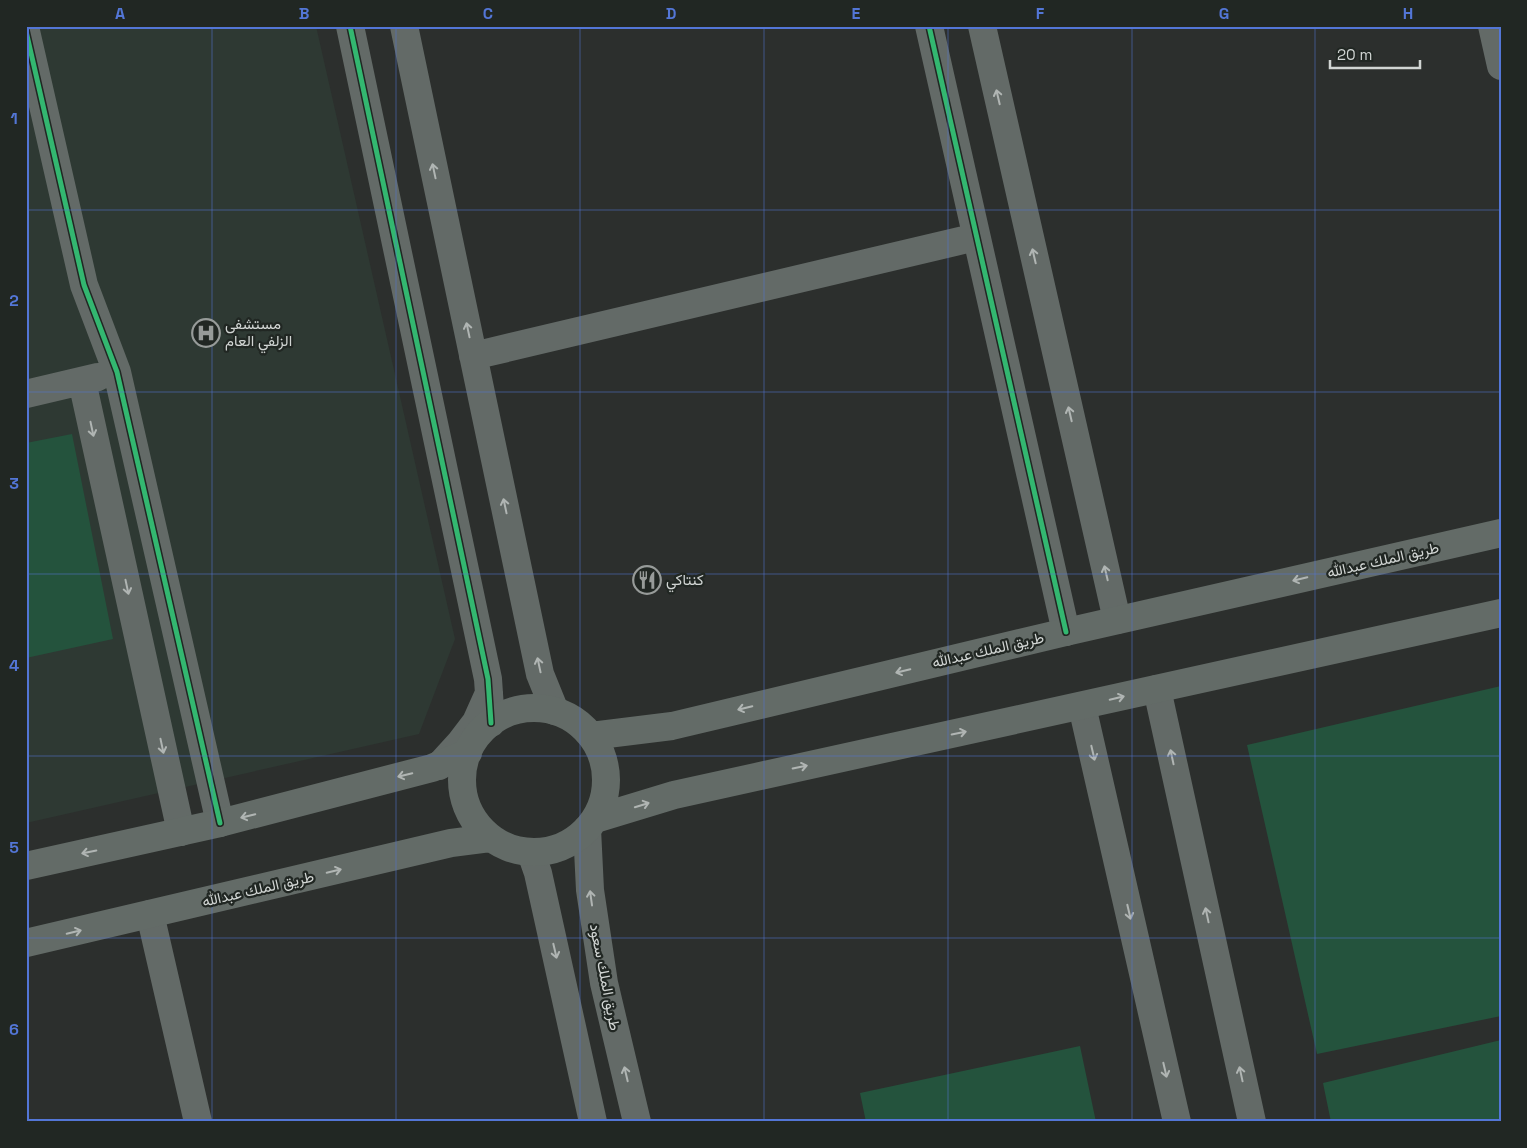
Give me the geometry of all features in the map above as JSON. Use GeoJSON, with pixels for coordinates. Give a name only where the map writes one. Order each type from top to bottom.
{"type":"FeatureCollection","features":[{"type":"Feature","properties":{"kind":"main road","name":"طريق الملك عبدالله"},"geometry":{"type":"LineString","coordinates":[[591,736],[672,726],[1116,620],[1501,533]]}},
{"type":"Feature","properties":{"kind":"main road"},"geometry":{"type":"LineString","coordinates":[[591,824],[674,795],[1501,613]]}},
{"type":"Feature","properties":{"kind":"main road"},"geometry":{"type":"LineString","coordinates":[[536,708],[555,711],[575,721],[591,736],[602,756],[606,777],[604,799],[591,824],[571,842],[551,851],[531,853],[505,847],[490,838],[473,818],[467,806],[462,780],[468,754],[491,722],[517,710],[536,708]]}},
{"type":"Feature","properties":{"kind":"main road"},"geometry":{"type":"LineString","coordinates":[[26,866],[220,823],[439,766],[468,754]]}},
{"type":"Feature","properties":{"kind":"main road","name":"طريق الملك عبدالله"},"geometry":{"type":"LineString","coordinates":[[26,943],[451,844],[490,838]]}},
{"type":"Feature","properties":{"kind":"street"},"geometry":{"type":"LineString","coordinates":[[350,26],[486,669],[491,722]]}},
{"type":"Feature","properties":{"kind":"street"},"geometry":{"type":"LineString","coordinates":[[404,26],[540,674],[555,711]]}},
{"type":"Feature","properties":{"kind":"street"},"geometry":{"type":"LineString","coordinates":[[929,26],[1066,632]]}},
{"type":"Feature","properties":{"kind":"street"},"geometry":{"type":"LineString","coordinates":[[982,26],[1116,620]]}},
{"type":"Feature","properties":{"kind":"street"},"geometry":{"type":"LineString","coordinates":[[1492,26],[1501,66]]}},
{"type":"Feature","properties":{"kind":"street"},"geometry":{"type":"LineString","coordinates":[[26,31],[84,285],[117,372],[220,823]]}},
{"type":"Feature","properties":{"kind":"street"},"geometry":{"type":"LineString","coordinates":[[474,356],[976,237]]}},
{"type":"Feature","properties":{"kind":"street"},"geometry":{"type":"LineString","coordinates":[[26,394],[117,372]]}},
{"type":"Feature","properties":{"kind":"street"},"geometry":{"type":"LineString","coordinates":[[82,381],[181,832]]}},
{"type":"Feature","properties":{"kind":"street"},"geometry":{"type":"LineString","coordinates":[[1157,689],[1252,1122]]}},
{"type":"Feature","properties":{"kind":"street"},"geometry":{"type":"LineString","coordinates":[[439,766],[476,722],[489,693]]}},
{"type":"Feature","properties":{"kind":"street"},"geometry":{"type":"LineString","coordinates":[[1082,706],[1177,1122]]}},
{"type":"Feature","properties":{"kind":"street","name":"طريق الملك سعود"},"geometry":{"type":"LineString","coordinates":[[591,824],[590,890],[604,983],[637,1122]]}},
{"type":"Feature","properties":{"kind":"street"},"geometry":{"type":"LineString","coordinates":[[531,853],[538,873],[593,1122]]}},
{"type":"Feature","properties":{"kind":"street"},"geometry":{"type":"LineString","coordinates":[[150,914],[198,1122]]}},
{"type":"Feature","properties":{"kind":"shaded area","name":"مستشفى الزلفي العام"},"geometry":{"type":"Polygon","coordinates":[[[26,26],[316,26],[455,639],[419,734],[26,823],[26,26]]]}},
{"type":"Feature","properties":{"kind":"green space"},"geometry":{"type":"Polygon","coordinates":[[[72,434],[113,639],[26,658],[26,443],[72,434]]]}},
{"type":"Feature","properties":{"kind":"green space"},"geometry":{"type":"Polygon","coordinates":[[[1501,686],[1501,1016],[1317,1054],[1247,745],[1501,686]]]}},
{"type":"Feature","properties":{"kind":"green space"},"geometry":{"type":"Polygon","coordinates":[[[1501,1040],[1501,1122],[1331,1122],[1323,1083],[1501,1040]]]}},
{"type":"Feature","properties":{"kind":"green space"},"geometry":{"type":"Polygon","coordinates":[[[1080,1046],[1096,1122],[866,1122],[860,1093],[1080,1046]]]}},
{"type":"Feature","properties":{"kind":"cycle path"},"geometry":{"type":"LineString","coordinates":[[350,26],[488,679],[491,723]]}},
{"type":"Feature","properties":{"kind":"cycle path"},"geometry":{"type":"LineString","coordinates":[[929,26],[1066,632]]}},
{"type":"Feature","properties":{"kind":"cycle path"},"geometry":{"type":"LineString","coordinates":[[26,31],[84,285],[117,372],[220,823]]}},
{"type":"Feature","properties":{"kind":"place","name":"مستشفى الزلفي العام"},"geometry":{"type":"Point","coordinates":[206,333]}},
{"type":"Feature","properties":{"kind":"place","name":"كنتاكي"},"geometry":{"type":"Point","coordinates":[647,580]}}]}
